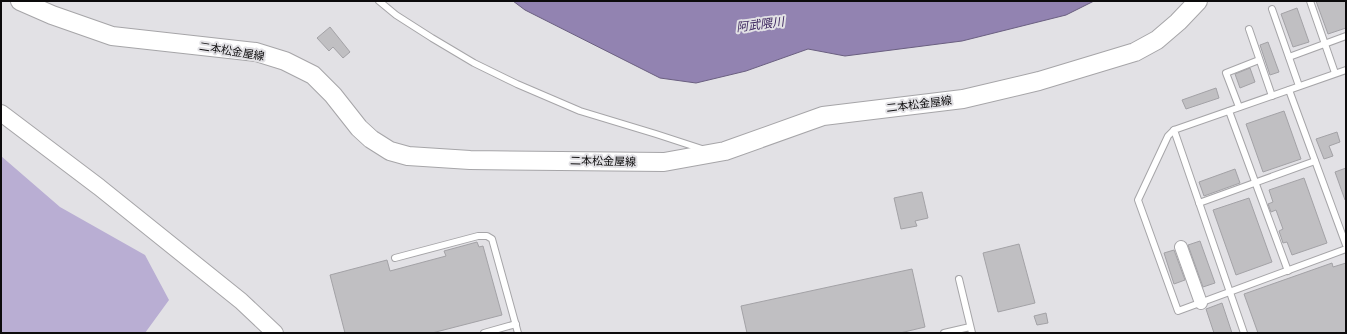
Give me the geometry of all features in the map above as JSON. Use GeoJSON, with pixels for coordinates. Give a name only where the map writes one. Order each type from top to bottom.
{"type":"FeatureCollection","features":[{"type":"Feature","properties":{"kind":"main road","name":"二本松金屋線"},"geometry":{"type":"LineString","coordinates":[[20,1],[52,15],[112,36],[256,52],[285,61],[313,75],[333,94],[359,128],[371,139],[390,151],[408,156],[470,160],[664,162],[725,151],[823,116],[963,99],[1039,81],[1135,52],[1157,40],[1178,22],[1198,1]]}},
{"type":"Feature","properties":{"kind":"street"},"geometry":{"type":"LineString","coordinates":[[1,113],[99,187],[241,300],[275,333]]}},
{"type":"Feature","properties":{"kind":"street"},"geometry":{"type":"LineString","coordinates":[[1182,247],[1201,303]]}},
{"type":"Feature","properties":{"kind":"lane"},"geometry":{"type":"LineString","coordinates":[[379,1],[396,15],[432,38],[474,63],[523,87],[580,111],[701,149],[708,154]]}},
{"type":"Feature","properties":{"kind":"lane"},"geometry":{"type":"LineString","coordinates":[[1310,1],[1335,73]]}},
{"type":"Feature","properties":{"kind":"lane"},"geometry":{"type":"LineString","coordinates":[[1272,9],[1299,86]]}},
{"type":"Feature","properties":{"kind":"lane"},"geometry":{"type":"LineString","coordinates":[[1249,29],[1272,96]]}},
{"type":"Feature","properties":{"kind":"lane"},"geometry":{"type":"LineString","coordinates":[[1289,57],[1346,36]]}},
{"type":"Feature","properties":{"kind":"lane"},"geometry":{"type":"LineString","coordinates":[[1239,107],[1226,73],[1259,60]]}},
{"type":"Feature","properties":{"kind":"lane"},"geometry":{"type":"LineString","coordinates":[[1346,70],[1174,130],[1168,136],[1138,200],[1178,311],[1346,249]]}},
{"type":"Feature","properties":{"kind":"lane"},"geometry":{"type":"LineString","coordinates":[[1289,90],[1346,245]]}},
{"type":"Feature","properties":{"kind":"lane"},"geometry":{"type":"LineString","coordinates":[[1229,111],[1288,271]]}},
{"type":"Feature","properties":{"kind":"lane"},"geometry":{"type":"LineString","coordinates":[[1174,130],[1244,333]]}},
{"type":"Feature","properties":{"kind":"lane"},"geometry":{"type":"LineString","coordinates":[[1199,203],[1315,161]]}},
{"type":"Feature","properties":{"kind":"lane"},"geometry":{"type":"LineString","coordinates":[[396,258],[478,236],[487,236],[492,239],[518,333]]}},
{"type":"Feature","properties":{"kind":"lane"},"geometry":{"type":"LineString","coordinates":[[944,333],[971,330],[959,279]]}},
{"type":"Feature","properties":{"kind":"lane"},"geometry":{"type":"LineString","coordinates":[[484,333],[516,324]]}},
{"type":"Feature","properties":{"kind":"shaded area"},"geometry":{"type":"Polygon","coordinates":[[[1,156],[60,207],[145,255],[169,300],[145,333],[1,333],[1,156]]]}},
{"type":"Feature","properties":{"kind":"water","name":"阿武隈川"},"geometry":{"type":"Polygon","coordinates":[[[513,1],[1094,1],[1066,15],[962,41],[845,56],[808,49],[746,71],[696,83],[660,78],[525,10],[513,1]]]}},
{"type":"Feature","properties":{"kind":"building"},"geometry":{"type":"Polygon","coordinates":[[[1316,1],[1346,1],[1346,28],[1328,34],[1316,1]]]}},
{"type":"Feature","properties":{"kind":"building"},"geometry":{"type":"Polygon","coordinates":[[[1297,8],[1309,42],[1293,47],[1281,14],[1297,8]]]}},
{"type":"Feature","properties":{"kind":"building"},"geometry":{"type":"Polygon","coordinates":[[[330,27],[350,52],[343,58],[333,47],[329,51],[317,38],[330,27]]]}},
{"type":"Feature","properties":{"kind":"building"},"geometry":{"type":"Polygon","coordinates":[[[1268,42],[1279,72],[1270,75],[1260,45],[1268,42]]]}},
{"type":"Feature","properties":{"kind":"building"},"geometry":{"type":"Polygon","coordinates":[[[1250,68],[1255,82],[1240,88],[1235,74],[1250,68]]]}},
{"type":"Feature","properties":{"kind":"building"},"geometry":{"type":"Polygon","coordinates":[[[1216,88],[1219,98],[1186,109],[1182,100],[1216,88]]]}},
{"type":"Feature","properties":{"kind":"building"},"geometry":{"type":"Polygon","coordinates":[[[1284,111],[1301,159],[1263,172],[1246,124],[1284,111]]]}},
{"type":"Feature","properties":{"kind":"building"},"geometry":{"type":"Polygon","coordinates":[[[1337,132],[1340,142],[1329,146],[1333,156],[1324,159],[1316,139],[1337,132]]]}},
{"type":"Feature","properties":{"kind":"building"},"geometry":{"type":"Polygon","coordinates":[[[1346,168],[1346,200],[1345,200],[1335,172],[1346,168]]]}},
{"type":"Feature","properties":{"kind":"building"},"geometry":{"type":"Polygon","coordinates":[[[1235,169],[1240,183],[1204,196],[1199,182],[1235,169]]]}},
{"type":"Feature","properties":{"kind":"building"},"geometry":{"type":"Polygon","coordinates":[[[1304,178],[1327,243],[1292,255],[1287,242],[1283,243],[1279,231],[1283,229],[1276,210],[1271,212],[1268,204],[1273,202],[1269,190],[1304,178]]]}},
{"type":"Feature","properties":{"kind":"building"},"geometry":{"type":"Polygon","coordinates":[[[922,192],[928,218],[915,221],[917,226],[901,229],[894,198],[922,192]]]}},
{"type":"Feature","properties":{"kind":"building"},"geometry":{"type":"Polygon","coordinates":[[[1249,198],[1272,262],[1236,275],[1213,210],[1249,198]]]}},
{"type":"Feature","properties":{"kind":"building"},"geometry":{"type":"Polygon","coordinates":[[[1200,241],[1215,283],[1203,287],[1188,245],[1200,241]]]}},
{"type":"Feature","properties":{"kind":"building"},"geometry":{"type":"Polygon","coordinates":[[[477,242],[479,247],[483,246],[502,315],[432,333],[345,333],[330,275],[387,260],[390,271],[446,256],[444,251],[477,242]]]}},
{"type":"Feature","properties":{"kind":"building"},"geometry":{"type":"Polygon","coordinates":[[[1019,244],[1035,303],[998,312],[983,253],[1019,244]]]}},
{"type":"Feature","properties":{"kind":"building"},"geometry":{"type":"Polygon","coordinates":[[[1174,250],[1185,280],[1174,284],[1164,253],[1174,250]]]}},
{"type":"Feature","properties":{"kind":"building"},"geometry":{"type":"Polygon","coordinates":[[[1332,263],[1333,267],[1346,263],[1346,333],[1258,333],[1244,294],[1332,263]]]}},
{"type":"Feature","properties":{"kind":"building"},"geometry":{"type":"Polygon","coordinates":[[[912,269],[925,327],[900,333],[747,333],[741,306],[912,269]]]}},
{"type":"Feature","properties":{"kind":"building"},"geometry":{"type":"Polygon","coordinates":[[[1222,303],[1232,333],[1214,333],[1206,309],[1222,303]]]}},
{"type":"Feature","properties":{"kind":"building"},"geometry":{"type":"Polygon","coordinates":[[[1046,313],[1048,323],[1037,325],[1034,316],[1046,313]]]}}]}
